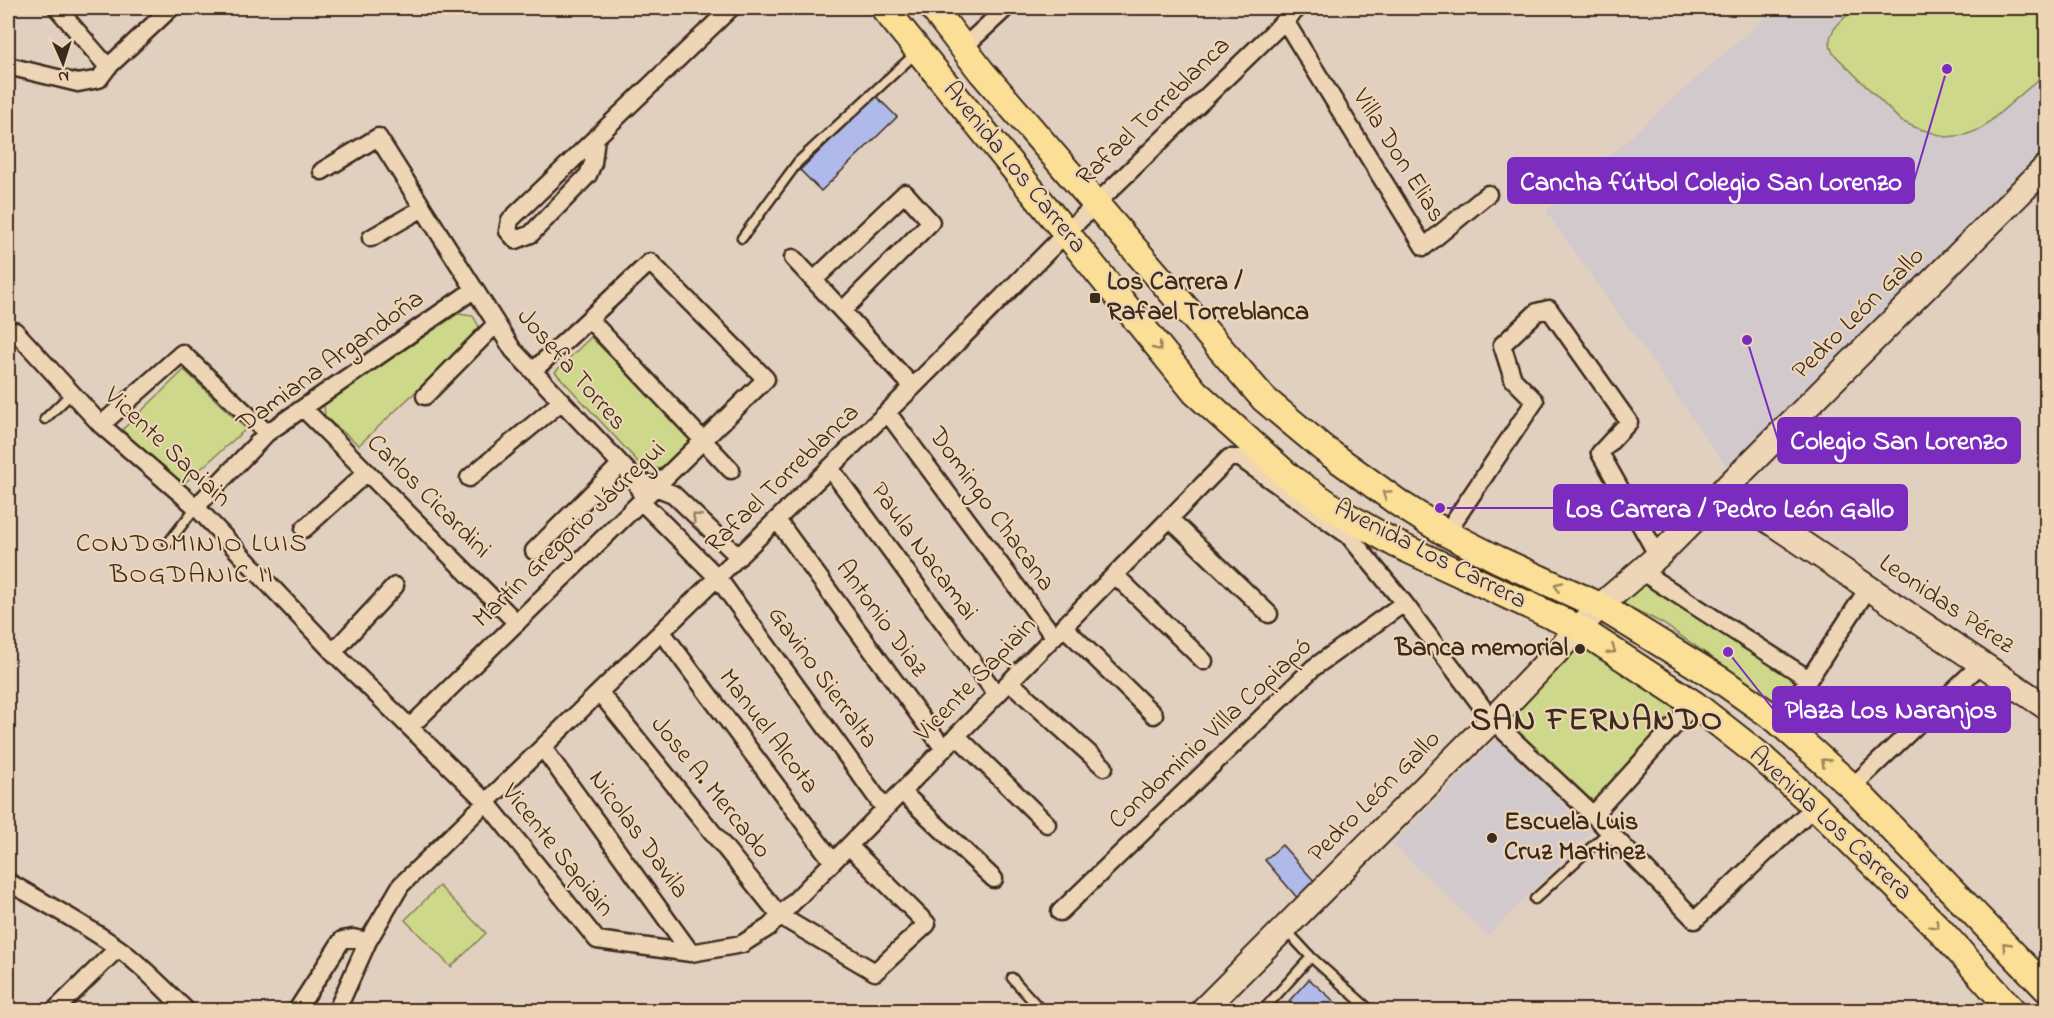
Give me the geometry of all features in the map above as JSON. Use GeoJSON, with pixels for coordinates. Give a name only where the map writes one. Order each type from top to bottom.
{"type":"FeatureCollection","features":[{"type":"Feature","properties":{"kind":"main road","name":"Avenida Los Carrera"},"geometry":{"type":"LineString","coordinates":[[884,8],[1195,392],[1289,477],[1338,511],[1396,544],[1578,628],[1694,704],[1759,755],[1815,806],[1940,930],[2012,1011]]}},
{"type":"Feature","properties":{"kind":"main road","name":"Avenida Los Carrera"},"geometry":{"type":"LineString","coordinates":[[933,8],[981,71],[1263,399],[1355,473],[1446,532],[1499,560],[1600,606],[1712,675],[1777,720],[1852,786],[2046,988]]}},
{"type":"Feature","properties":{"kind":"street"},"geometry":{"type":"LineString","coordinates":[[57,8],[103,73]]}},
{"type":"Feature","properties":{"kind":"street"},"geometry":{"type":"LineString","coordinates":[[8,66],[78,83],[103,73],[171,8]]}},
{"type":"Feature","properties":{"kind":"street"},"geometry":{"type":"LineString","coordinates":[[596,137],[593,163],[588,174],[531,234],[516,240],[508,231],[510,220],[596,137],[731,8]]}},
{"type":"Feature","properties":{"kind":"street"},"geometry":{"type":"LineString","coordinates":[[964,47],[1006,8]]}},
{"type":"Feature","properties":{"kind":"street","name":"Rafael Torreblanca"},"geometry":{"type":"LineString","coordinates":[[337,1011],[368,941],[401,885],[718,578],[1067,232],[1298,8]]}},
{"type":"Feature","properties":{"kind":"street","name":"Villa Don Elias"},"geometry":{"type":"LineString","coordinates":[[1285,21],[1424,247],[1488,194]]}},
{"type":"Feature","properties":{"kind":"street","name":"Josefa Torres"},"geometry":{"type":"LineString","coordinates":[[322,171],[378,137],[513,350],[649,493],[672,494],[739,557]]}},
{"type":"Feature","properties":{"kind":"street","name":"Pedro León Gallo"},"geometry":{"type":"LineString","coordinates":[[1203,1011],[1492,720],[1600,606],[1639,570],[1658,556],[2046,168]]}},
{"type":"Feature","properties":{"kind":"street"},"geometry":{"type":"LineString","coordinates":[[814,280],[905,193],[931,222],[843,310]]}},
{"type":"Feature","properties":{"kind":"street"},"geometry":{"type":"LineString","coordinates":[[371,238],[423,208]]}},
{"type":"Feature","properties":{"kind":"street"},"geometry":{"type":"LineString","coordinates":[[793,258],[913,387]]}},
{"type":"Feature","properties":{"kind":"street","name":"Martín Gregorio Jáuregui"},"geometry":{"type":"LineString","coordinates":[[410,727],[766,379],[650,262],[589,319]]}},
{"type":"Feature","properties":{"kind":"street","name":"Damiana Argandoña"},"geometry":{"type":"LineString","coordinates":[[196,507],[267,433],[475,289]]}},
{"type":"Feature","properties":{"kind":"street"},"geometry":{"type":"LineString","coordinates":[[1446,532],[1535,401],[1513,379],[1502,345],[1537,312],[1550,309],[1629,422],[1600,453],[1658,556]]}},
{"type":"Feature","properties":{"kind":"street"},"geometry":{"type":"LineString","coordinates":[[533,371],[589,319],[731,470]]}},
{"type":"Feature","properties":{"kind":"street"},"geometry":{"type":"LineString","coordinates":[[425,396],[496,324]]}},
{"type":"Feature","properties":{"kind":"street","name":"Vicente Sapiain"},"geometry":{"type":"LineString","coordinates":[[15,332],[101,425],[196,507],[333,652],[487,803],[597,940],[691,953],[742,944],[769,927],[1229,459],[1240,458],[1349,536],[1404,603]]}},
{"type":"Feature","properties":{"kind":"street"},"geometry":{"type":"LineString","coordinates":[[101,425],[182,353],[267,433]]}},
{"type":"Feature","properties":{"kind":"street"},"geometry":{"type":"LineString","coordinates":[[469,478],[562,401]]}},
{"type":"Feature","properties":{"kind":"street","name":"Carlos Cicardini"},"geometry":{"type":"LineString","coordinates":[[303,408],[517,623]]}},
{"type":"Feature","properties":{"kind":"street","name":"Domingo Chacana"},"geometry":{"type":"LineString","coordinates":[[887,412],[1059,632],[1154,716]]}},
{"type":"Feature","properties":{"kind":"street"},"geometry":{"type":"LineString","coordinates":[[534,550],[621,464]]}},
{"type":"Feature","properties":{"kind":"street","name":"Paula Nacamai"},"geometry":{"type":"LineString","coordinates":[[830,468],[997,695]]}},
{"type":"Feature","properties":{"kind":"street"},"geometry":{"type":"LineString","coordinates":[[304,529],[367,472]]}},
{"type":"Feature","properties":{"kind":"street","name":"Leonidas Pérez"},"geometry":{"type":"LineString","coordinates":[[1723,490],[2046,707]]}},
{"type":"Feature","properties":{"kind":"street"},"geometry":{"type":"LineString","coordinates":[[649,493],[646,506],[718,578]]}},
{"type":"Feature","properties":{"kind":"street"},"geometry":{"type":"LineString","coordinates":[[1170,519],[1269,614]]}},
{"type":"Feature","properties":{"kind":"street","name":"Antonio Diaz"},"geometry":{"type":"LineString","coordinates":[[777,520],[944,749]]}},
{"type":"Feature","properties":{"kind":"street"},"geometry":{"type":"LineString","coordinates":[[1639,570],[1809,679]]}},
{"type":"Feature","properties":{"kind":"street"},"geometry":{"type":"LineString","coordinates":[[1115,575],[1204,661]]}},
{"type":"Feature","properties":{"kind":"street","name":"Gavino Sierralta"},"geometry":{"type":"LineString","coordinates":[[718,578],[885,809]]}},
{"type":"Feature","properties":{"kind":"street"},"geometry":{"type":"LineString","coordinates":[[333,652],[395,586]]}},
{"type":"Feature","properties":{"kind":"street"},"geometry":{"type":"LineString","coordinates":[[1777,720],[1809,679],[1869,586]]}},
{"type":"Feature","properties":{"kind":"street"},"geometry":{"type":"LineString","coordinates":[[1404,603],[1492,720],[1593,815],[1695,920],[1815,806]]}},
{"type":"Feature","properties":{"kind":"street","name":"Condominio Villa Copiapó"},"geometry":{"type":"LineString","coordinates":[[1060,912],[1313,668],[1404,603]]}},
{"type":"Feature","properties":{"kind":"street","name":"Manuel Alcota"},"geometry":{"type":"LineString","coordinates":[[662,632],[833,862]]}},
{"type":"Feature","properties":{"kind":"street"},"geometry":{"type":"LineString","coordinates":[[1852,786],[1982,663]]}},
{"type":"Feature","properties":{"kind":"street"},"geometry":{"type":"LineString","coordinates":[[1010,682],[1104,767]]}},
{"type":"Feature","properties":{"kind":"street","name":"Jose A. Mercado"},"geometry":{"type":"LineString","coordinates":[[600,693],[780,916]]}},
{"type":"Feature","properties":{"kind":"street"},"geometry":{"type":"LineString","coordinates":[[1593,815],[1694,704]]}},
{"type":"Feature","properties":{"kind":"street"},"geometry":{"type":"LineString","coordinates":[[957,736],[1047,824]]}},
{"type":"Feature","properties":{"kind":"street","name":"Nicolas Davila"},"geometry":{"type":"LineString","coordinates":[[543,748],[691,953]]}},
{"type":"Feature","properties":{"kind":"street"},"geometry":{"type":"LineString","coordinates":[[902,792],[994,879]]}},
{"type":"Feature","properties":{"kind":"street"},"geometry":{"type":"LineString","coordinates":[[780,916],[875,972],[927,924],[849,846]]}},
{"type":"Feature","properties":{"kind":"street"},"geometry":{"type":"LineString","coordinates":[[8,882],[118,948],[142,967],[186,1011]]}},
{"type":"Feature","properties":{"kind":"street"},"geometry":{"type":"LineString","coordinates":[[297,1011],[342,940],[353,938],[368,941]]}},
{"type":"Feature","properties":{"kind":"street"},"geometry":{"type":"LineString","coordinates":[[55,1011],[118,948]]}},
{"type":"Feature","properties":{"kind":"lane"},"geometry":{"type":"LineString","coordinates":[[742,238],[798,162],[919,51]]}},
{"type":"Feature","properties":{"kind":"lane"},"geometry":{"type":"LineString","coordinates":[[45,419],[72,393]]}},
{"type":"Feature","properties":{"kind":"lane"},"geometry":{"type":"LineString","coordinates":[[168,543],[196,507]]}},
{"type":"Feature","properties":{"kind":"lane"},"geometry":{"type":"LineString","coordinates":[[1535,899],[1609,831]]}},
{"type":"Feature","properties":{"kind":"lane"},"geometry":{"type":"LineString","coordinates":[[1284,929],[1370,1011]]}},
{"type":"Feature","properties":{"kind":"lane"},"geometry":{"type":"LineString","coordinates":[[1263,1011],[1311,957]]}},
{"type":"Feature","properties":{"kind":"lane"},"geometry":{"type":"LineString","coordinates":[[1012,978],[1041,1011]]}},
{"type":"Feature","properties":{"kind":"shaded area"},"geometry":{"type":"Polygon","coordinates":[[[1776,8],[2046,8],[2046,149],[1728,469],[1546,211],[1776,8]]]}},
{"type":"Feature","properties":{"kind":"shaded area","name":"Escuela Luis Cruz Martinez"},"geometry":{"type":"Polygon","coordinates":[[[1496,739],[1591,831],[1488,936],[1393,844],[1496,739]]]}},
{"type":"Feature","properties":{"kind":"green space"},"geometry":{"type":"Polygon","coordinates":[[[1855,8],[2046,8],[2046,73],[1981,129],[1965,135],[1946,137],[1917,128],[1901,121],[1833,53],[1830,46],[1832,33],[1855,8]]]}},
{"type":"Feature","properties":{"kind":"green space"},"geometry":{"type":"Polygon","coordinates":[[[458,314],[473,316],[481,330],[359,445],[325,417],[324,404],[458,314]]]}},
{"type":"Feature","properties":{"kind":"green space"},"geometry":{"type":"Polygon","coordinates":[[[591,337],[691,439],[660,469],[641,465],[555,372],[591,337]]]}},
{"type":"Feature","properties":{"kind":"green space"},"geometry":{"type":"Polygon","coordinates":[[[184,370],[246,429],[180,487],[122,430],[184,370]]]}},
{"type":"Feature","properties":{"kind":"green space"},"geometry":{"type":"Polygon","coordinates":[[[1649,582],[1796,681],[1779,704],[1662,623],[1620,602],[1649,582]]]}},
{"type":"Feature","properties":{"kind":"green space"},"geometry":{"type":"Polygon","coordinates":[[[1579,634],[1688,705],[1592,809],[1501,723],[1579,634]]]}},
{"type":"Feature","properties":{"kind":"green space"},"geometry":{"type":"Polygon","coordinates":[[[439,886],[486,933],[451,967],[405,920],[439,886]]]}},
{"type":"Feature","properties":{"kind":"building"},"geometry":{"type":"Polygon","coordinates":[[[876,96],[897,117],[821,191],[800,170],[876,96]]]}},
{"type":"Feature","properties":{"kind":"building"},"geometry":{"type":"Polygon","coordinates":[[[1282,845],[1316,883],[1299,900],[1265,860],[1282,845]]]}},
{"type":"Feature","properties":{"kind":"building"},"geometry":{"type":"Polygon","coordinates":[[[1309,979],[1344,1010],[1299,1010],[1289,1001],[1309,979]]]}},
{"type":"Feature","properties":{"kind":"place","name":"Cancha fútbol Colegio San Lorenzo"},"geometry":{"type":"Point","coordinates":[1947,69]}},
{"type":"Feature","properties":{"kind":"place","name":"Los Carrera / Rafael Torreblanca"},"geometry":{"type":"Point","coordinates":[1095,298]}},
{"type":"Feature","properties":{"kind":"place","name":"Colegio San Lorenzo"},"geometry":{"type":"Point","coordinates":[1747,340]}},
{"type":"Feature","properties":{"kind":"place","name":"Los Carrera / Pedro León Gallo"},"geometry":{"type":"Point","coordinates":[1440,508]}},
{"type":"Feature","properties":{"kind":"place","name":"Banca memorial"},"geometry":{"type":"Point","coordinates":[1580,649]}},
{"type":"Feature","properties":{"kind":"place","name":"Plaza Los Naranjos"},"geometry":{"type":"Point","coordinates":[1728,652]}},
{"type":"Feature","properties":{"kind":"place","name":"Escuela Luis Cruz Martinez"},"geometry":{"type":"Point","coordinates":[1492,838]}},
{"type":"Feature","properties":{"kind":"district","name":"CONDOMINIO LUIS BOGDANIC II"},"geometry":{"type":"Point","coordinates":[192,560]}},
{"type":"Feature","properties":{"kind":"district","name":"SAN FERNANDO"},"geometry":{"type":"Point","coordinates":[1597,721]}}]}
